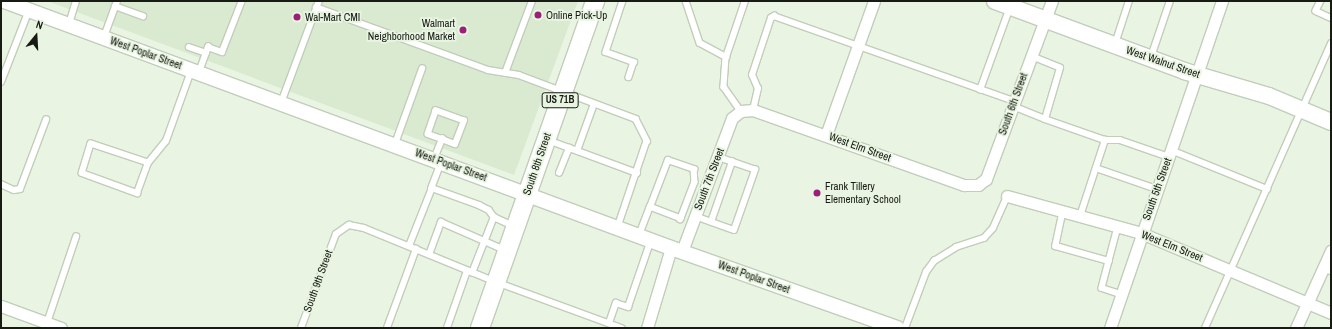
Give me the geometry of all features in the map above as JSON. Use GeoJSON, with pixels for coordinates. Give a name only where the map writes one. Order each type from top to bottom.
{"type":"FeatureCollection","features":[{"type":"Feature","properties":{"kind":"main road","name":"West Walnut Street"},"geometry":{"type":"LineString","coordinates":[[995,1],[1115,46],[1198,74],[1240,85],[1331,122]]}},
{"type":"Feature","properties":{"kind":"main road","name":"South 8th Street"},"geometry":{"type":"LineString","coordinates":[[480,328],[592,3]]}},
{"type":"Feature","properties":{"kind":"street"},"geometry":{"type":"LineString","coordinates":[[826,135],[874,1]]}},
{"type":"Feature","properties":{"kind":"street","name":"South 6th Street"},"geometry":{"type":"LineString","coordinates":[[978,185],[986,179],[1044,19],[1052,1]]}},
{"type":"Feature","properties":{"kind":"street","name":"South 5th Street"},"geometry":{"type":"LineString","coordinates":[[1110,328],[1141,233],[1198,74],[1222,1]]}},
{"type":"Feature","properties":{"kind":"street","name":"West Poplar Street"},"geometry":{"type":"LineString","coordinates":[[9,2],[527,193],[879,325],[897,328]]}},
{"type":"Feature","properties":{"kind":"street","name":"West Elm Street"},"geometry":{"type":"LineString","coordinates":[[741,111],[753,110],[964,185],[978,185]]}},
{"type":"Feature","properties":{"kind":"street","name":"South 7th Street"},"geometry":{"type":"LineString","coordinates":[[647,328],[676,249],[695,216],[732,118],[741,111]]}},
{"type":"Feature","properties":{"kind":"street","name":"West Elm Street"},"geometry":{"type":"LineString","coordinates":[[1007,196],[1141,233],[1331,313]]}},
{"type":"Feature","properties":{"kind":"street"},"geometry":{"type":"LineString","coordinates":[[1296,328],[1308,303],[1327,270],[1331,251]]}},
{"type":"Feature","properties":{"kind":"street"},"geometry":{"type":"LineString","coordinates":[[1,306],[61,328]]}},
{"type":"Feature","properties":{"kind":"lane"},"geometry":{"type":"LineString","coordinates":[[68,25],[75,1]]}},
{"type":"Feature","properties":{"kind":"lane"},"geometry":{"type":"LineString","coordinates":[[281,103],[319,1]]}},
{"type":"Feature","properties":{"kind":"lane"},"geometry":{"type":"LineString","coordinates":[[505,72],[532,1]]}},
{"type":"Feature","properties":{"kind":"lane"},"geometry":{"type":"LineString","coordinates":[[624,1],[606,52],[634,62],[629,78]]}},
{"type":"Feature","properties":{"kind":"lane"},"geometry":{"type":"LineString","coordinates":[[741,111],[724,87],[726,57],[745,1]]}},
{"type":"Feature","properties":{"kind":"lane"},"geometry":{"type":"LineString","coordinates":[[1115,46],[1129,1]]}},
{"type":"Feature","properties":{"kind":"lane"},"geometry":{"type":"LineString","coordinates":[[1151,58],[1170,1]]}},
{"type":"Feature","properties":{"kind":"lane"},"geometry":{"type":"LineString","coordinates":[[1321,1],[1316,12],[1331,18]]}},
{"type":"Feature","properties":{"kind":"lane"},"geometry":{"type":"LineString","coordinates":[[685,2],[700,43],[726,57]]}},
{"type":"Feature","properties":{"kind":"lane"},"geometry":{"type":"LineString","coordinates":[[148,163],[91,144],[82,173],[137,193],[148,163],[166,141],[195,71],[208,47],[222,52],[241,3]]}},
{"type":"Feature","properties":{"kind":"lane"},"geometry":{"type":"LineString","coordinates":[[104,38],[116,4],[143,16]]}},
{"type":"Feature","properties":{"kind":"lane"},"geometry":{"type":"LineString","coordinates":[[316,7],[488,70],[519,75],[562,93],[636,119],[647,142],[618,228]]}},
{"type":"Feature","properties":{"kind":"lane"},"geometry":{"type":"LineString","coordinates":[[980,90],[1010,7]]}},
{"type":"Feature","properties":{"kind":"lane"},"geometry":{"type":"LineString","coordinates":[[1,82],[29,10]]}},
{"type":"Feature","properties":{"kind":"lane"},"geometry":{"type":"LineString","coordinates":[[753,110],[758,89],[752,75],[771,18],[774,16],[980,90],[1045,119],[1105,140],[1120,140],[1170,154],[1267,189]]}},
{"type":"Feature","properties":{"kind":"lane"},"geometry":{"type":"LineString","coordinates":[[1205,328],[1331,44]]}},
{"type":"Feature","properties":{"kind":"lane"},"geometry":{"type":"LineString","coordinates":[[189,47],[206,53]]}},
{"type":"Feature","properties":{"kind":"lane"},"geometry":{"type":"LineString","coordinates":[[1031,55],[1060,68],[1045,119]]}},
{"type":"Feature","properties":{"kind":"lane"},"geometry":{"type":"LineString","coordinates":[[395,144],[422,69]]}},
{"type":"Feature","properties":{"kind":"lane"},"geometry":{"type":"LineString","coordinates":[[577,151],[594,104]]}},
{"type":"Feature","properties":{"kind":"lane"},"geometry":{"type":"LineString","coordinates":[[436,111],[464,121],[455,144],[442,139],[428,134],[436,111]]}},
{"type":"Feature","properties":{"kind":"lane"},"geometry":{"type":"LineString","coordinates":[[1,184],[14,190],[20,189],[46,120]]}},
{"type":"Feature","properties":{"kind":"lane"},"geometry":{"type":"LineString","coordinates":[[442,139],[432,188],[408,246],[496,282],[622,328]]}},
{"type":"Feature","properties":{"kind":"lane"},"geometry":{"type":"LineString","coordinates":[[546,140],[637,173]]}},
{"type":"Feature","properties":{"kind":"lane"},"geometry":{"type":"LineString","coordinates":[[1080,216],[1105,140]]}},
{"type":"Feature","properties":{"kind":"lane"},"geometry":{"type":"LineString","coordinates":[[560,173],[569,148]]}},
{"type":"Feature","properties":{"kind":"lane"},"geometry":{"type":"LineString","coordinates":[[695,216],[734,230],[755,170],[717,157]]}},
{"type":"Feature","properties":{"kind":"lane"},"geometry":{"type":"LineString","coordinates":[[609,323],[616,303],[628,307],[645,238],[650,207],[668,160],[694,170],[695,182],[681,219],[650,207]]}},
{"type":"Feature","properties":{"kind":"lane"},"geometry":{"type":"LineString","coordinates":[[711,222],[732,162]]}},
{"type":"Feature","properties":{"kind":"lane"},"geometry":{"type":"LineString","coordinates":[[1096,168],[1157,189]]}},
{"type":"Feature","properties":{"kind":"lane"},"geometry":{"type":"LineString","coordinates":[[432,188],[478,205],[494,217],[515,228]]}},
{"type":"Feature","properties":{"kind":"lane"},"geometry":{"type":"LineString","coordinates":[[905,328],[926,272],[934,261],[956,247],[984,238],[993,228],[1007,196]]}},
{"type":"Feature","properties":{"kind":"lane"},"geometry":{"type":"LineString","coordinates":[[1064,212],[1056,246],[1109,261]]}},
{"type":"Feature","properties":{"kind":"lane"},"geometry":{"type":"LineString","coordinates":[[447,328],[494,217]]}},
{"type":"Feature","properties":{"kind":"lane"},"geometry":{"type":"LineString","coordinates":[[429,255],[441,222],[507,251]]}},
{"type":"Feature","properties":{"kind":"lane","name":"South 9th Street"},"geometry":{"type":"LineString","coordinates":[[301,328],[336,234],[349,225],[408,246]]}},
{"type":"Feature","properties":{"kind":"lane"},"geometry":{"type":"LineString","coordinates":[[1118,227],[1102,288],[1121,294]]}},
{"type":"Feature","properties":{"kind":"lane"},"geometry":{"type":"LineString","coordinates":[[47,323],[76,237]]}},
{"type":"Feature","properties":{"kind":"lane"},"geometry":{"type":"LineString","coordinates":[[387,328],[416,249]]}},
{"type":"Feature","properties":{"kind":"shaded area"},"geometry":{"type":"Polygon","coordinates":[[[47,1],[578,1],[514,175],[47,1]]]}},
{"type":"Feature","properties":{"kind":"place","name":"Online Pick-Up"},"geometry":{"type":"Point","coordinates":[538,15]}},
{"type":"Feature","properties":{"kind":"place","name":"Wal-Mart CMI"},"geometry":{"type":"Point","coordinates":[297,17]}},
{"type":"Feature","properties":{"kind":"place","name":"Walmart Neighborhood Market"},"geometry":{"type":"Point","coordinates":[463,30]}},
{"type":"Feature","properties":{"kind":"place","name":"Frank Tillery Elementary School"},"geometry":{"type":"Point","coordinates":[817,193]}}]}
